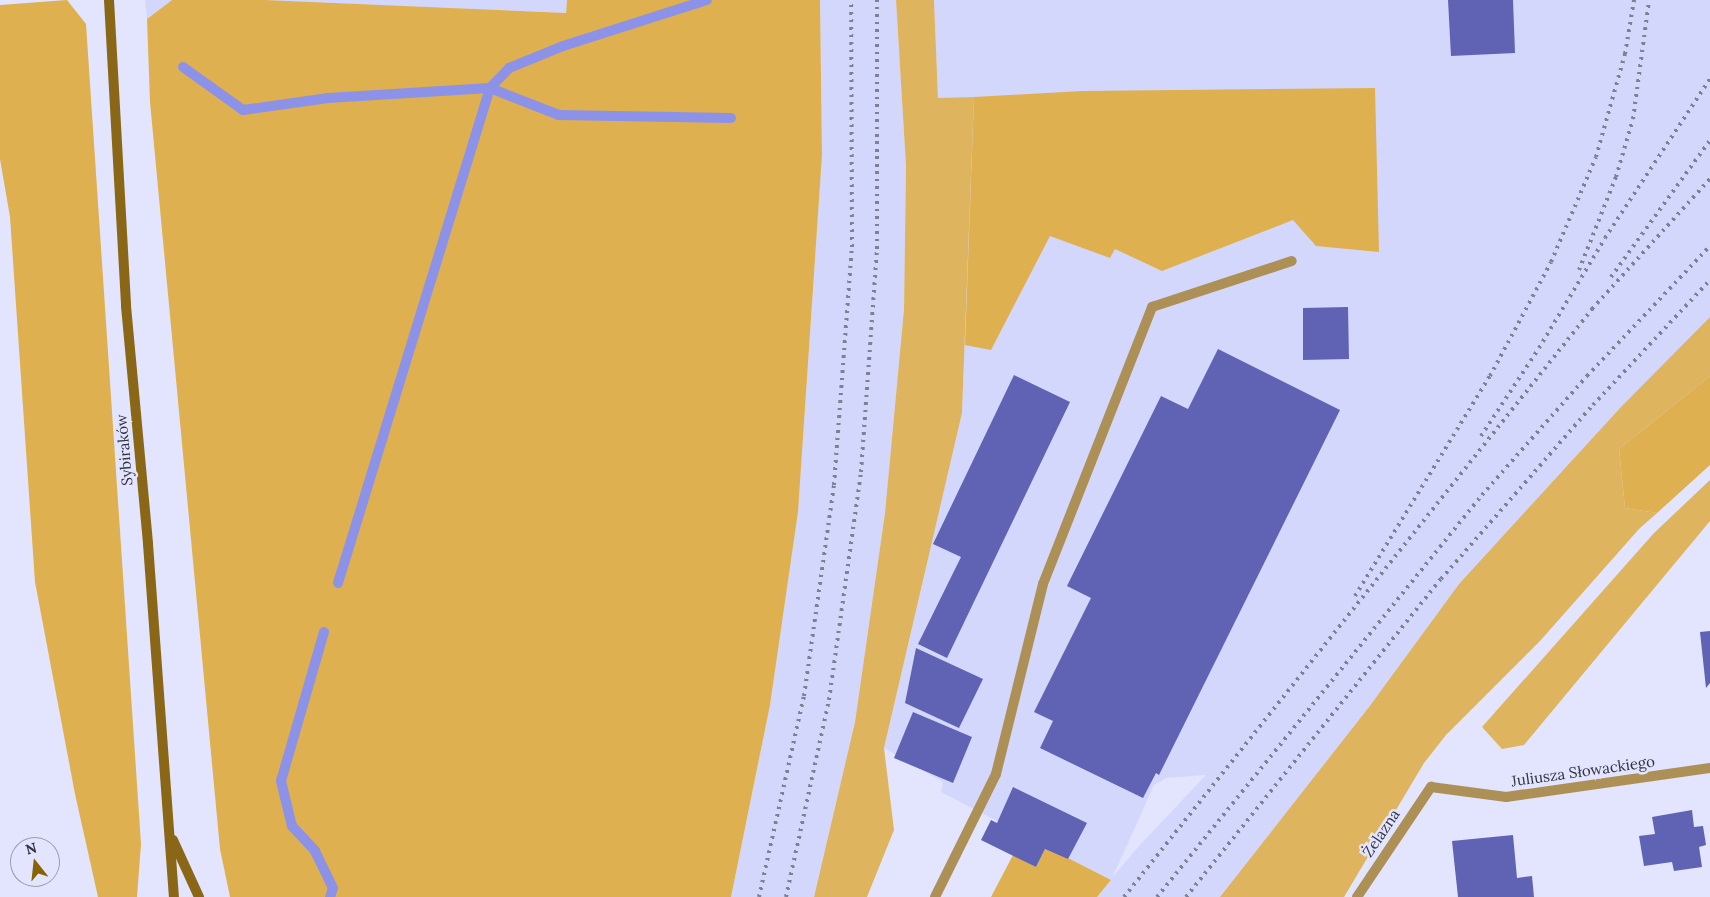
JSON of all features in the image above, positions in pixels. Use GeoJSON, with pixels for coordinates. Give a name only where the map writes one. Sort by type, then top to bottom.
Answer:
{"type":"FeatureCollection","features":[{"type":"Feature","properties":{"kind":"main road","name":"Sybiraków"},"geometry":{"type":"LineString","coordinates":[[109,0],[126,306],[174,897]]}},
{"type":"Feature","properties":{"kind":"main road"},"geometry":{"type":"LineString","coordinates":[[170,832],[198,897]]}},
{"type":"Feature","properties":{"kind":"street"},"geometry":{"type":"LineString","coordinates":[[935,897],[996,774],[1044,584],[1152,306],[1292,261]]}},
{"type":"Feature","properties":{"kind":"street","name":"Juliusza Słowackiego"},"geometry":{"type":"LineString","coordinates":[[1431,787],[1506,797],[1710,768]]}},
{"type":"Feature","properties":{"kind":"street","name":"Żelazna"},"geometry":{"type":"LineString","coordinates":[[1357,897],[1431,787]]}},
{"type":"Feature","properties":{"kind":"shaded area"},"geometry":{"type":"Polygon","coordinates":[[[67,0],[86,24],[141,844],[137,897],[98,897],[75,794],[35,582],[10,217],[0,159],[0,5],[67,0]]]}},
{"type":"Feature","properties":{"kind":"shaded area"},"geometry":{"type":"Polygon","coordinates":[[[145,0],[172,0],[147,19],[145,0]]]}},
{"type":"Feature","properties":{"kind":"shaded area"},"geometry":{"type":"Polygon","coordinates":[[[172,0],[265,0],[566,13],[567,0],[820,0],[822,155],[798,512],[770,705],[731,897],[230,897],[220,849],[150,102],[147,19],[172,0]]]}},
{"type":"Feature","properties":{"kind":"shaded area"},"geometry":{"type":"Polygon","coordinates":[[[265,0],[567,0],[566,13],[265,0]]]}},
{"type":"Feature","properties":{"kind":"shaded area"},"geometry":{"type":"Polygon","coordinates":[[[820,0],[896,0],[906,166],[904,309],[885,513],[855,722],[814,897],[731,897],[770,705],[798,512],[822,155],[820,0]]]}},
{"type":"Feature","properties":{"kind":"shaded area"},"geometry":{"type":"Polygon","coordinates":[[[896,0],[934,0],[938,98],[974,97],[962,413],[884,748],[894,830],[867,897],[814,897],[855,722],[885,513],[904,309],[906,166],[896,0]]]}},
{"type":"Feature","properties":{"kind":"shaded area"},"geometry":{"type":"Polygon","coordinates":[[[934,0],[1710,0],[1710,317],[1621,408],[1459,584],[1369,707],[1220,897],[1097,897],[1111,880],[941,792],[943,782],[884,748],[962,413],[974,98],[938,98],[934,0]],[[1206,775],[1166,778],[1154,785],[1112,878],[1139,846],[1206,775]]]}},
{"type":"Feature","properties":{"kind":"shaded area"},"geometry":{"type":"Polygon","coordinates":[[[1375,88],[1379,252],[1316,246],[1293,220],[1162,271],[1115,249],[1110,258],[1050,236],[991,350],[965,345],[974,97],[1082,91],[1375,88]]]}},
{"type":"Feature","properties":{"kind":"shaded area"},"geometry":{"type":"Polygon","coordinates":[[[1710,317],[1710,376],[1619,449],[1625,508],[1657,513],[1639,529],[1540,641],[1446,735],[1424,763],[1344,897],[1220,897],[1369,707],[1459,584],[1621,407],[1710,317]]]}},
{"type":"Feature","properties":{"kind":"shaded area"},"geometry":{"type":"Polygon","coordinates":[[[1710,376],[1710,465],[1657,513],[1625,508],[1619,449],[1710,376]]]}},
{"type":"Feature","properties":{"kind":"shaded area"},"geometry":{"type":"Polygon","coordinates":[[[1710,480],[1710,521],[1524,745],[1502,749],[1482,727],[1654,533],[1710,480]]]}},
{"type":"Feature","properties":{"kind":"shaded area"},"geometry":{"type":"Polygon","coordinates":[[[1045,849],[1070,859],[1111,880],[1097,897],[991,897],[1013,855],[1036,867],[1045,849]]]}},
{"type":"Feature","properties":{"kind":"building"},"geometry":{"type":"Polygon","coordinates":[[[1448,0],[1513,0],[1515,53],[1451,56],[1448,0]]]}},
{"type":"Feature","properties":{"kind":"building"},"geometry":{"type":"Polygon","coordinates":[[[1348,307],[1349,359],[1303,360],[1303,308],[1348,307]]]}},
{"type":"Feature","properties":{"kind":"building"},"geometry":{"type":"Polygon","coordinates":[[[1218,349],[1340,410],[1159,775],[1156,773],[1143,798],[1040,748],[1053,721],[1034,712],[1091,598],[1067,586],[1161,396],[1188,409],[1218,349]]]}},
{"type":"Feature","properties":{"kind":"building"},"geometry":{"type":"Polygon","coordinates":[[[1014,375],[1070,402],[947,658],[918,644],[961,557],[933,544],[1014,375]]]}},
{"type":"Feature","properties":{"kind":"building"},"geometry":{"type":"Polygon","coordinates":[[[1710,631],[1710,683],[1706,688],[1700,632],[1710,631]]]}},
{"type":"Feature","properties":{"kind":"building"},"geometry":{"type":"Polygon","coordinates":[[[916,648],[983,679],[959,728],[905,703],[916,648]]]}},
{"type":"Feature","properties":{"kind":"building"},"geometry":{"type":"Polygon","coordinates":[[[913,712],[972,737],[953,783],[894,758],[913,712]]]}},
{"type":"Feature","properties":{"kind":"building"},"geometry":{"type":"Polygon","coordinates":[[[1013,787],[1087,823],[1068,859],[1045,849],[1036,867],[981,840],[991,820],[997,823],[1013,787]]]}},
{"type":"Feature","properties":{"kind":"building"},"geometry":{"type":"Polygon","coordinates":[[[1692,810],[1694,827],[1703,826],[1706,845],[1699,847],[1702,867],[1674,871],[1672,862],[1644,866],[1639,836],[1655,834],[1652,817],[1692,810]]]}},
{"type":"Feature","properties":{"kind":"building"},"geometry":{"type":"Polygon","coordinates":[[[1513,835],[1517,878],[1532,876],[1534,897],[1458,897],[1452,841],[1513,835]]]}},
{"type":"Feature","properties":{"kind":"waterway"},"geometry":{"type":"LineString","coordinates":[[338,583],[490,88],[509,68],[563,46],[707,0]]}},
{"type":"Feature","properties":{"kind":"waterway"},"geometry":{"type":"LineString","coordinates":[[183,67],[243,110],[328,98],[490,88],[559,115],[731,118]]}},
{"type":"Feature","properties":{"kind":"waterway"},"geometry":{"type":"LineString","coordinates":[[324,632],[281,781],[292,826],[315,851],[333,888],[330,897]]}},
{"type":"Feature","properties":{"kind":"railway"},"geometry":{"type":"LineString","coordinates":[[759,897],[804,696],[834,485],[852,247],[851,0]]}},
{"type":"Feature","properties":{"kind":"railway"},"geometry":{"type":"LineString","coordinates":[[786,897],[829,700],[861,472],[877,249],[877,0]]}},
{"type":"Feature","properties":{"kind":"railway"},"geometry":{"type":"LineString","coordinates":[[1355,596],[1490,376],[1551,262],[1596,157],[1625,54],[1634,0]]}},
{"type":"Feature","properties":{"kind":"railway"},"geometry":{"type":"LineString","coordinates":[[1579,270],[1616,177],[1633,119],[1649,0]]}},
{"type":"Feature","properties":{"kind":"railway"},"geometry":{"type":"LineString","coordinates":[[1481,436],[1539,348],[1605,238],[1710,79]]}},
{"type":"Feature","properties":{"kind":"railway"},"geometry":{"type":"LineString","coordinates":[[1611,277],[1710,140]]}},
{"type":"Feature","properties":{"kind":"railway"},"geometry":{"type":"LineString","coordinates":[[1124,897],[1592,309],[1710,179]]}},
{"type":"Feature","properties":{"kind":"railway"},"geometry":{"type":"LineString","coordinates":[[1157,897],[1482,495],[1587,376],[1710,246]]}},
{"type":"Feature","properties":{"kind":"railway"},"geometry":{"type":"LineString","coordinates":[[1186,897],[1441,579],[1593,405],[1710,280]]}}]}
